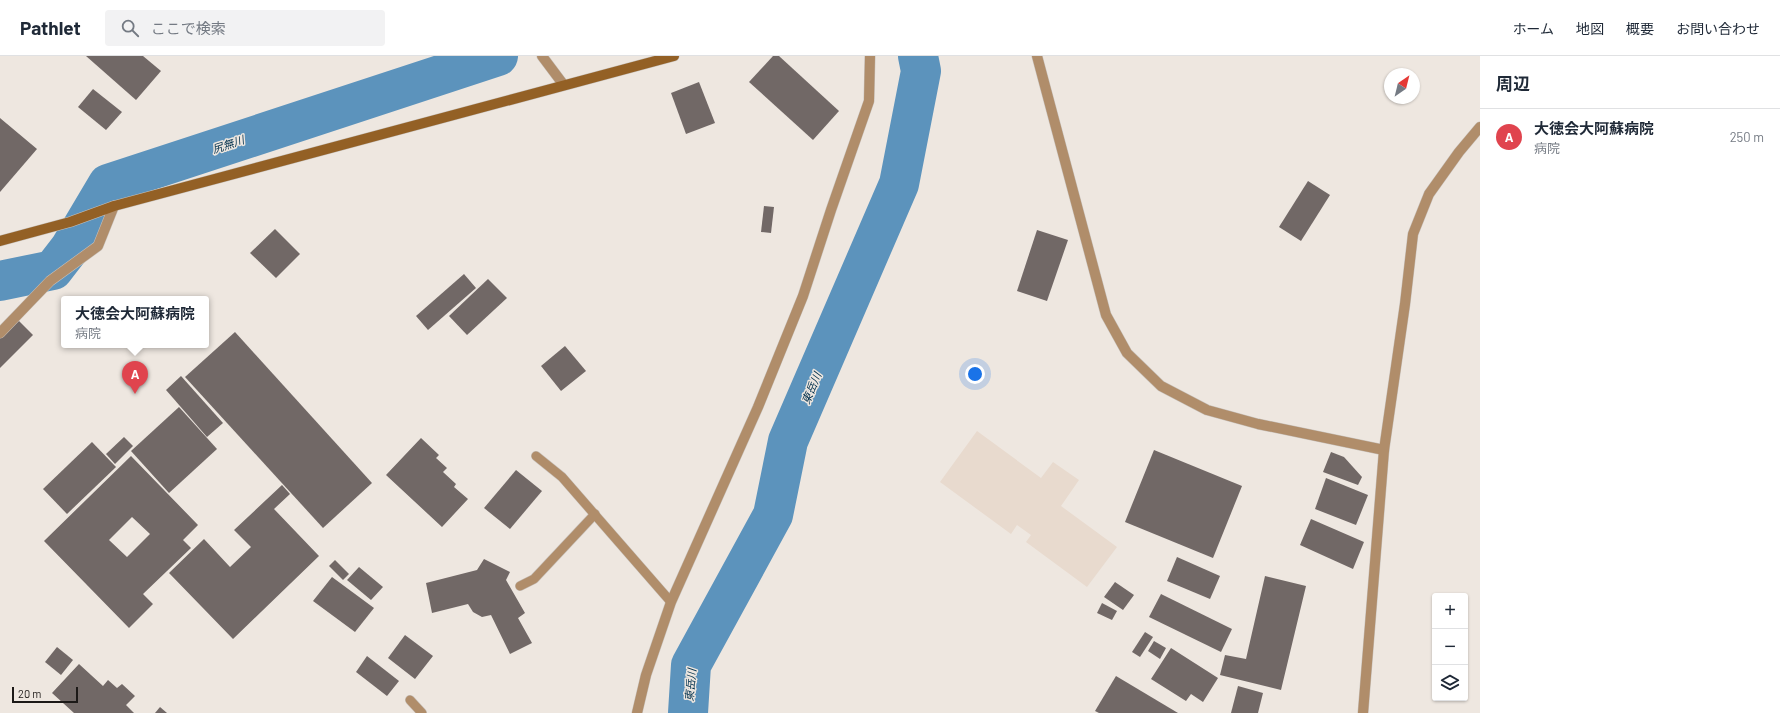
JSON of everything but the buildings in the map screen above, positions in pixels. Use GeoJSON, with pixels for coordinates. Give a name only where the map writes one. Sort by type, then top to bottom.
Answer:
{"type":"FeatureCollection","features":[{"type":"Feature","properties":{"kind":"street"},"geometry":{"type":"LineString","coordinates":[[542,56],[563,84]]}},
{"type":"Feature","properties":{"kind":"street"},"geometry":{"type":"LineString","coordinates":[[0,241],[70,222],[109,208],[563,84],[674,56]]}},
{"type":"Feature","properties":{"kind":"street"},"geometry":{"type":"LineString","coordinates":[[637,713],[646,675],[671,602],[758,407],[803,296],[830,210],[869,101],[870,56]]}},
{"type":"Feature","properties":{"kind":"street"},"geometry":{"type":"LineString","coordinates":[[1037,56],[1106,315],[1127,353],[1161,386],[1207,410],[1258,424],[1384,450]]}},
{"type":"Feature","properties":{"kind":"street"},"geometry":{"type":"LineString","coordinates":[[1364,713],[1384,450],[1406,304],[1413,234],[1429,194],[1459,152],[1480,127]]}},
{"type":"Feature","properties":{"kind":"street"},"geometry":{"type":"LineString","coordinates":[[0,333],[50,281],[98,246],[109,208]]}},
{"type":"Feature","properties":{"kind":"lane"},"geometry":{"type":"LineString","coordinates":[[536,456],[562,476],[671,602]]}},
{"type":"Feature","properties":{"kind":"lane"},"geometry":{"type":"LineString","coordinates":[[520,586],[534,578],[595,514]]}},
{"type":"Feature","properties":{"kind":"lane"},"geometry":{"type":"LineString","coordinates":[[410,700],[422,713]]}},
{"type":"Feature","properties":{"kind":"shaded area"},"geometry":{"type":"Polygon","coordinates":[[[977,431],[1041,478],[1053,462],[1079,480],[1061,506],[1117,547],[1087,587],[1026,542],[1031,535],[1017,525],[1011,534],[940,482],[977,431]]]}},
{"type":"Feature","properties":{"kind":"waterway","name":"尻無川"},"geometry":{"type":"LineString","coordinates":[[0,281],[53,270],[70,248],[108,184],[498,56]]}},
{"type":"Feature","properties":{"kind":"waterway","name":"東岳川"},"geometry":{"type":"LineString","coordinates":[[688,713],[691,665],[773,515],[788,441],[899,184],[921,71],[918,56]]}},
{"type":"Feature","properties":{"kind":"place","name":"大徳会大阿蘇病院"},"geometry":{"type":"Point","coordinates":[135,394]}}]}
